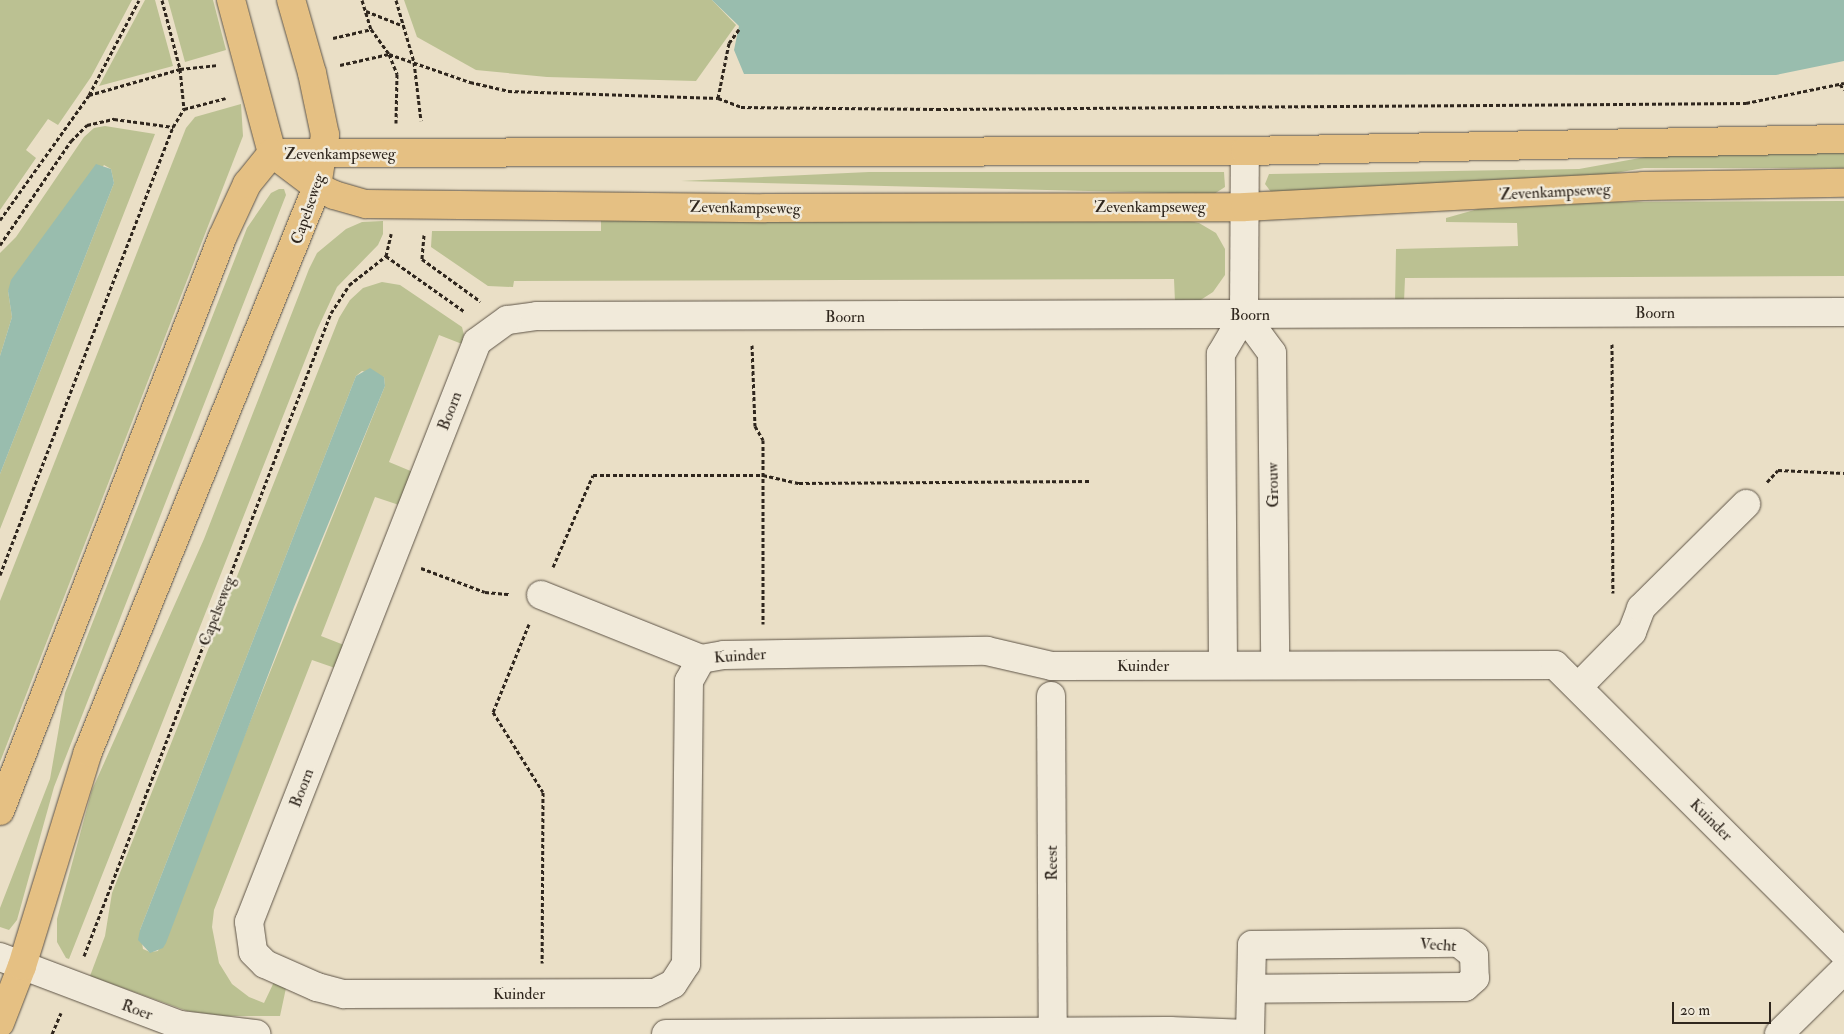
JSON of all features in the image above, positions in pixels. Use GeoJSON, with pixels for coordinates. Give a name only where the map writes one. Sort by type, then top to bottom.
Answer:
{"type":"FeatureCollection","features":[{"type":"Feature","properties":{"kind":"main road"},"geometry":{"type":"LineString","coordinates":[[0,811],[225,230],[247,184],[272,153],[231,0]]}},
{"type":"Feature","properties":{"kind":"main road","name":"Capelseweg"},"geometry":{"type":"LineString","coordinates":[[0,1024],[11,962],[88,752],[318,186],[325,152],[325,135],[312,74],[291,0]]}},
{"type":"Feature","properties":{"kind":"main road","name":"Zevenkampseweg"},"geometry":{"type":"LineString","coordinates":[[272,153],[1245,151],[1844,139]]}},
{"type":"Feature","properties":{"kind":"main road","name":"Zevenkampseweg"},"geometry":{"type":"LineString","coordinates":[[272,153],[318,186],[353,202],[395,203],[765,208],[1245,207],[1642,186],[1844,182]]}},
{"type":"Feature","properties":{"kind":"street"},"geometry":{"type":"LineString","coordinates":[[1223,665],[1221,354],[1244,315],[1245,151]]}},
{"type":"Feature","properties":{"kind":"street","name":"Boorn"},"geometry":{"type":"LineString","coordinates":[[249,922],[477,342],[490,330],[507,320],[536,316],[752,317],[1844,312]]}},
{"type":"Feature","properties":{"kind":"street","name":"Grouw"},"geometry":{"type":"LineString","coordinates":[[1244,315],[1272,353],[1275,664]]}},
{"type":"Feature","properties":{"kind":"street"},"geometry":{"type":"LineString","coordinates":[[1578,687],[1632,632],[1641,608],[1746,504]]}},
{"type":"Feature","properties":{"kind":"street","name":"Kuinder"},"geometry":{"type":"LineString","coordinates":[[540,595],[701,660],[724,655],[987,651],[1052,666],[1543,663],[1555,665],[1844,953]]}},
{"type":"Feature","properties":{"kind":"street","name":"Kuinder"},"geometry":{"type":"LineString","coordinates":[[249,922],[253,952],[265,964],[317,987],[344,994],[655,993],[673,984],[686,964],[689,681],[701,660]]}},
{"type":"Feature","properties":{"kind":"street","name":"Reest"},"geometry":{"type":"LineString","coordinates":[[1051,696],[1053,1031]]}},
{"type":"Feature","properties":{"kind":"street","name":"Vecht"},"geometry":{"type":"LineString","coordinates":[[1249,1034],[1252,945],[1459,943],[1474,954],[1475,978],[1465,987],[1251,989]]}},
{"type":"Feature","properties":{"kind":"street","name":"Roer"},"geometry":{"type":"LineString","coordinates":[[11,962],[180,1025],[256,1034]]}},
{"type":"Feature","properties":{"kind":"street"},"geometry":{"type":"LineString","coordinates":[[1779,1034],[1844,970]]}},
{"type":"Feature","properties":{"kind":"street"},"geometry":{"type":"LineString","coordinates":[[666,1034],[1053,1031],[1233,1031],[1249,1034]]}},
{"type":"Feature","properties":{"kind":"path"},"geometry":{"type":"LineString","coordinates":[[0,220],[89,94],[139,0]]}},
{"type":"Feature","properties":{"kind":"path"},"geometry":{"type":"LineString","coordinates":[[162,0],[180,69],[184,109]]}},
{"type":"Feature","properties":{"kind":"path"},"geometry":{"type":"LineString","coordinates":[[362,0],[371,29],[389,54],[397,74],[395,154]]}},
{"type":"Feature","properties":{"kind":"path"},"geometry":{"type":"LineString","coordinates":[[365,11],[405,26]]}},
{"type":"Feature","properties":{"kind":"path"},"geometry":{"type":"LineString","coordinates":[[718,98],[729,43],[739,29]]}},
{"type":"Feature","properties":{"kind":"path"},"geometry":{"type":"LineString","coordinates":[[389,54],[470,82],[508,91],[718,98],[741,107],[927,109],[1736,103],[1842,84],[1844,90]]}},
{"type":"Feature","properties":{"kind":"path"},"geometry":{"type":"LineString","coordinates":[[0,245],[71,141],[87,124],[114,119],[173,127],[0,575]]}},
{"type":"Feature","properties":{"kind":"path"},"geometry":{"type":"LineString","coordinates":[[395,203],[386,256],[490,330]]}},
{"type":"Feature","properties":{"kind":"path","name":"Capelseweg"},"geometry":{"type":"LineString","coordinates":[[52,1034],[331,314],[349,285],[386,256]]}},
{"type":"Feature","properties":{"kind":"path"},"geometry":{"type":"LineString","coordinates":[[1612,313],[1614,608],[1632,632]]}},
{"type":"Feature","properties":{"kind":"path"},"geometry":{"type":"LineString","coordinates":[[752,317],[754,426],[763,440],[763,654]]}},
{"type":"Feature","properties":{"kind":"path"},"geometry":{"type":"LineString","coordinates":[[1746,504],[1778,470],[1844,473]]}},
{"type":"Feature","properties":{"kind":"path"},"geometry":{"type":"LineString","coordinates":[[542,994],[543,792],[493,712],[540,595],[593,474],[763,475],[799,483],[1091,481]]}},
{"type":"Feature","properties":{"kind":"path"},"geometry":{"type":"LineString","coordinates":[[392,557],[485,592],[540,595]]}},
{"type":"Feature","properties":{"kind":"shaded area"},"geometry":{"type":"Polygon","coordinates":[[[0,0],[132,0],[91,77],[58,125],[48,119],[26,150],[36,158],[0,210],[0,0]]]}},
{"type":"Feature","properties":{"kind":"shaded area"},"geometry":{"type":"Polygon","coordinates":[[[145,0],[155,0],[173,66],[99,86],[145,0]]]}},
{"type":"Feature","properties":{"kind":"shaded area"},"geometry":{"type":"Polygon","coordinates":[[[168,0],[213,0],[226,50],[185,62],[168,0]]]}},
{"type":"Feature","properties":{"kind":"shaded area"},"geometry":{"type":"Polygon","coordinates":[[[404,0],[712,0],[736,25],[696,81],[547,77],[476,70],[417,37],[404,0]]]}},
{"type":"Feature","properties":{"kind":"shaded area"},"geometry":{"type":"Polygon","coordinates":[[[712,0],[1844,0],[1844,61],[1776,75],[744,74],[734,50],[739,26],[712,0]]]}},
{"type":"Feature","properties":{"kind":"shaded area"},"geometry":{"type":"Polygon","coordinates":[[[241,104],[243,136],[0,762],[0,601],[186,128],[195,117],[241,104]]]}},
{"type":"Feature","properties":{"kind":"shaded area"},"geometry":{"type":"Polygon","coordinates":[[[105,126],[155,134],[0,529],[0,474],[114,183],[111,169],[104,165],[8,291],[12,317],[0,356],[0,253],[16,237],[84,137],[94,128],[105,126]]]}},
{"type":"Feature","properties":{"kind":"shaded area"},"geometry":{"type":"Polygon","coordinates":[[[1844,153],[1844,168],[1644,168],[1587,178],[1274,196],[1265,184],[1269,174],[1579,169],[1662,154],[1844,153]]]}},
{"type":"Feature","properties":{"kind":"shaded area"},"geometry":{"type":"Polygon","coordinates":[[[96,164],[111,169],[114,183],[0,474],[0,356],[12,317],[8,291],[11,280],[96,164]]]}},
{"type":"Feature","properties":{"kind":"shaded area"},"geometry":{"type":"Polygon","coordinates":[[[869,172],[1224,172],[1225,187],[1214,194],[681,181],[869,172]]]}},
{"type":"Feature","properties":{"kind":"shaded area"},"geometry":{"type":"Polygon","coordinates":[[[284,189],[286,195],[54,787],[17,920],[9,930],[0,927],[0,908],[50,779],[65,693],[247,228],[271,193],[284,189]]]}},
{"type":"Feature","properties":{"kind":"shaded area"},"geometry":{"type":"Polygon","coordinates":[[[1844,201],[1844,276],[1405,278],[1404,302],[1395,302],[1396,249],[1518,246],[1517,223],[1446,222],[1446,218],[1485,207],[1592,202],[1844,201]]]}},
{"type":"Feature","properties":{"kind":"shaded area"},"geometry":{"type":"Polygon","coordinates":[[[1180,219],[1199,223],[1216,233],[1225,249],[1225,275],[1213,292],[1199,301],[1175,302],[1174,279],[514,281],[513,287],[488,286],[431,247],[432,231],[601,231],[601,220],[1180,219]]]}},
{"type":"Feature","properties":{"kind":"shaded area"},"geometry":{"type":"Polygon","coordinates":[[[383,221],[383,234],[378,245],[337,287],[317,330],[69,959],[66,958],[57,942],[57,919],[92,790],[204,539],[309,269],[317,253],[346,229],[362,222],[383,221]]]}},
{"type":"Feature","properties":{"kind":"shaded area"},"geometry":{"type":"Polygon","coordinates":[[[382,282],[400,285],[462,327],[464,335],[462,344],[439,335],[389,462],[413,472],[399,505],[375,497],[321,636],[344,645],[335,668],[312,660],[214,910],[212,927],[219,963],[232,984],[249,997],[264,1003],[274,982],[286,988],[280,1016],[224,1016],[187,1011],[90,976],[105,936],[112,893],[339,318],[350,300],[363,288],[382,282]],[[362,371],[356,376],[140,930],[143,949],[150,952],[158,951],[385,386],[384,377],[362,371]]]}},
{"type":"Feature","properties":{"kind":"shaded area"},"geometry":{"type":"Polygon","coordinates":[[[370,368],[384,377],[385,386],[294,607],[166,943],[163,948],[150,953],[138,940],[140,930],[356,376],[370,368]]]}}]}
